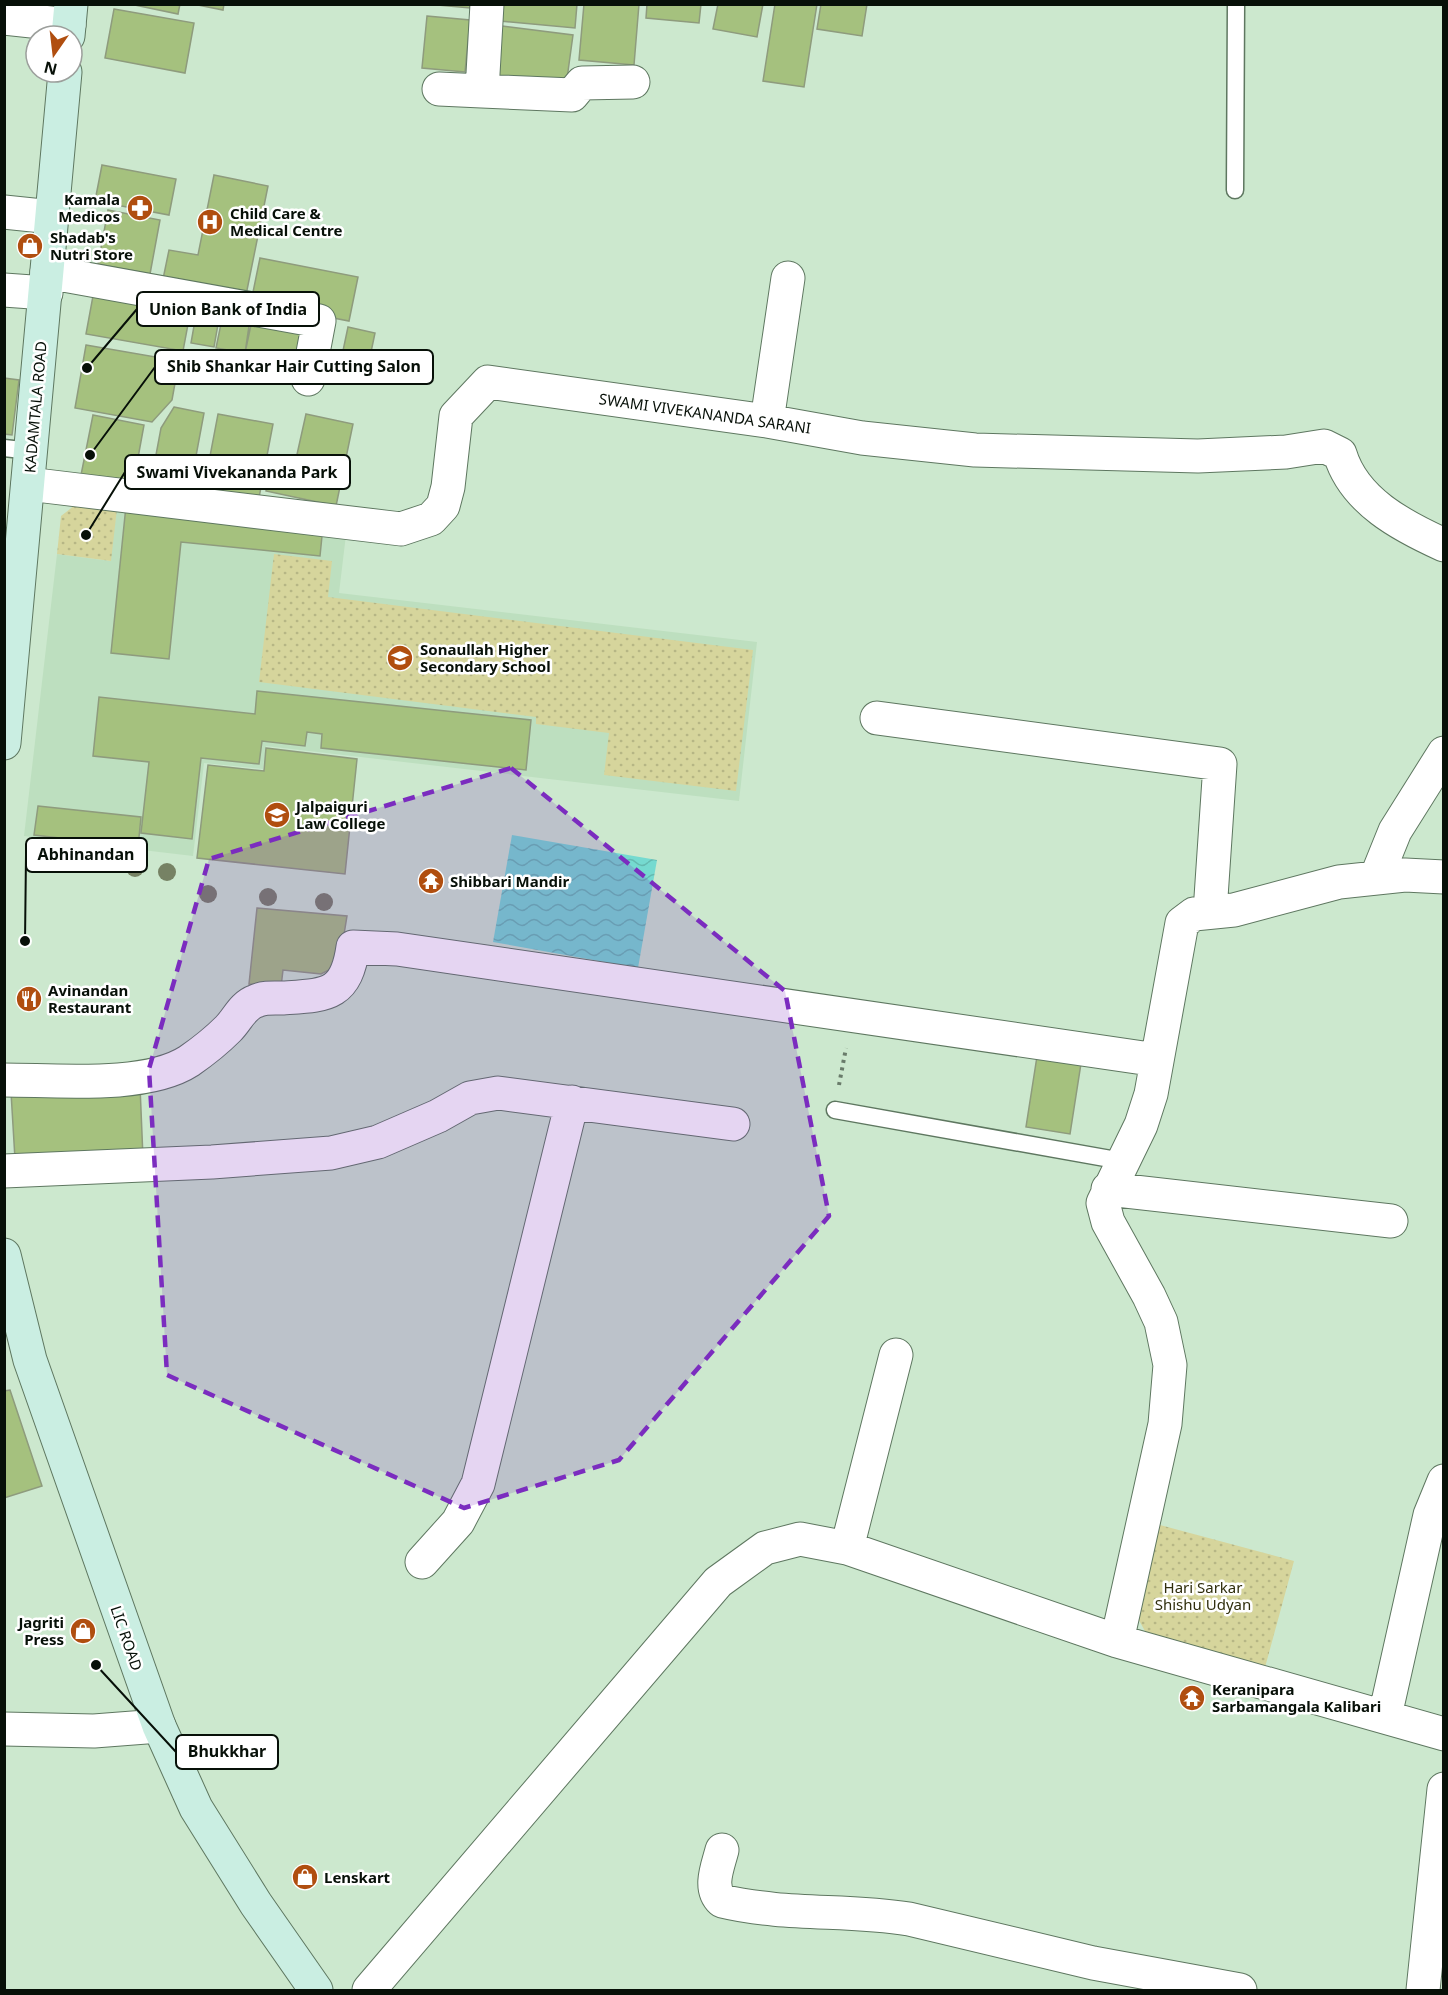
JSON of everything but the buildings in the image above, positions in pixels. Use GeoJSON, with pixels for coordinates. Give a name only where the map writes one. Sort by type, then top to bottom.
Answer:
{"type":"FeatureCollection","features":[{"type":"Feature","properties":{"kind":"main road","name":"KADAMTALA ROAD"},"geometry":{"type":"LineString","coordinates":[[4,743],[28,484],[18,449],[46,282],[64,84]]}},
{"type":"Feature","properties":{"kind":"main road","name":"LIC ROAD"},"geometry":{"type":"LineString","coordinates":[[4,1255],[30,1360],[159,1726],[196,1808],[263,1913],[316,1990]]}},
{"type":"Feature","properties":{"kind":"street"},"geometry":{"type":"LineString","coordinates":[[482,91],[487,4]]}},
{"type":"Feature","properties":{"kind":"street"},"geometry":{"type":"LineString","coordinates":[[4,18],[69,22]]}},
{"type":"Feature","properties":{"kind":"street"},"geometry":{"type":"LineString","coordinates":[[440,89],[572,95],[582,83],[633,82]]}},
{"type":"Feature","properties":{"kind":"street"},"geometry":{"type":"LineString","coordinates":[[4,212],[52,217]]}},
{"type":"Feature","properties":{"kind":"street"},"geometry":{"type":"LineString","coordinates":[[767,421],[788,278]]}},
{"type":"Feature","properties":{"kind":"street"},"geometry":{"type":"LineString","coordinates":[[4,290],[46,282],[319,321],[308,379]]}},
{"type":"Feature","properties":{"kind":"street","name":"SWAMI VIVEKANANDA SARANI"},"geometry":{"type":"LineString","coordinates":[[28,484],[401,529],[430,519],[443,506],[448,487],[456,416],[488,382],[767,421],[862,438],[975,450],[1198,456],[1286,452],[1324,446],[1340,454],[1350,480],[1374,504],[1414,531],[1443,545]]}},
{"type":"Feature","properties":{"kind":"street"},"geometry":{"type":"LineString","coordinates":[[877,718],[1220,764],[1210,912]]}},
{"type":"Feature","properties":{"kind":"street"},"geometry":{"type":"LineString","coordinates":[[1377,878],[1395,831],[1443,753]]}},
{"type":"Feature","properties":{"kind":"street"},"geometry":{"type":"LineString","coordinates":[[1117,1641],[1165,1424],[1170,1365],[1161,1322],[1104,1211],[1115,1175],[1141,1125],[1157,1060],[1182,923],[1194,914],[1280,899],[1339,882],[1377,878],[1443,877]]}},
{"type":"Feature","properties":{"kind":"street"},"geometry":{"type":"LineString","coordinates":[[4,1080],[135,1079],[159,1073],[186,1062],[213,1043],[236,1020],[244,1007],[257,1000],[307,997],[338,986],[350,972],[353,947],[397,950],[1157,1060]]}},
{"type":"Feature","properties":{"kind":"street"},"geometry":{"type":"LineString","coordinates":[[4,1171],[212,1162],[331,1153],[387,1138],[438,1116],[470,1098],[498,1093],[733,1124]]}},
{"type":"Feature","properties":{"kind":"street"},"geometry":{"type":"LineString","coordinates":[[422,1562],[458,1522],[481,1473],[572,1102]]}},
{"type":"Feature","properties":{"kind":"street"},"geometry":{"type":"LineString","coordinates":[[1115,1175],[1391,1221]]}},
{"type":"Feature","properties":{"kind":"street"},"geometry":{"type":"LineString","coordinates":[[847,1548],[896,1355]]}},
{"type":"Feature","properties":{"kind":"street"},"geometry":{"type":"LineString","coordinates":[[1385,1716],[1424,1538],[1443,1481]]}},
{"type":"Feature","properties":{"kind":"street"},"geometry":{"type":"LineString","coordinates":[[369,1990],[718,1581],[765,1548],[800,1539],[847,1548],[1117,1641],[1443,1734]]}},
{"type":"Feature","properties":{"kind":"street"},"geometry":{"type":"LineString","coordinates":[[4,1730],[94,1731],[159,1726]]}},
{"type":"Feature","properties":{"kind":"street"},"geometry":{"type":"LineString","coordinates":[[1423,1990],[1443,1789]]}},
{"type":"Feature","properties":{"kind":"street"},"geometry":{"type":"LineString","coordinates":[[722,1850],[715,1885],[717,1896],[722,1901],[770,1910],[872,1914],[909,1919],[1093,1963],[1240,1990]]}},
{"type":"Feature","properties":{"kind":"lane"},"geometry":{"type":"LineString","coordinates":[[1235,190],[1236,4]]}},
{"type":"Feature","properties":{"kind":"lane"},"geometry":{"type":"LineString","coordinates":[[835,1110],[1115,1175]]}},
{"type":"Feature","properties":{"kind":"path"},"geometry":{"type":"LineString","coordinates":[[835,1110],[852,1016]]}},
{"type":"Feature","properties":{"kind":"highlighted area"},"geometry":{"type":"Polygon","coordinates":[[[511,768],[785,991],[829,1216],[619,1460],[464,1508],[167,1375],[149,1069],[209,859],[511,768]]]}},
{"type":"Feature","properties":{"kind":"shaded area","name":"Sonaullah Higher Secondary School"},"geometry":{"type":"Polygon","coordinates":[[[119,491],[348,518],[339,593],[757,642],[739,801],[266,746],[263,769],[204,763],[193,856],[24,836],[57,554],[110,561],[119,491]]]}},
{"type":"Feature","properties":{"kind":"green space"},"geometry":{"type":"Polygon","coordinates":[[[97,488],[119,491],[111,561],[57,554],[61,516],[97,488]]]}},
{"type":"Feature","properties":{"kind":"green space"},"geometry":{"type":"Polygon","coordinates":[[[274,554],[332,561],[328,597],[753,650],[736,791],[604,775],[609,733],[536,724],[536,717],[259,682],[274,554]]]}},
{"type":"Feature","properties":{"kind":"green space","name":"Hari Sarkar Shishu Udyan"},"geometry":{"type":"Polygon","coordinates":[[[1160,1525],[1294,1561],[1264,1671],[1150,1640],[1136,1615],[1160,1525]]]}},
{"type":"Feature","properties":{"kind":"water"},"geometry":{"type":"Polygon","coordinates":[[[512,835],[657,860],[638,968],[493,942],[512,835]]]}},
{"type":"Feature","properties":{"kind":"place","name":"Kamala Medicos"},"geometry":{"type":"Point","coordinates":[140,208]}},
{"type":"Feature","properties":{"kind":"place","name":"Child Care & Medical Centre"},"geometry":{"type":"Point","coordinates":[210,222]}},
{"type":"Feature","properties":{"kind":"place","name":"Shadab's Nutri Store"},"geometry":{"type":"Point","coordinates":[30,246]}},
{"type":"Feature","properties":{"kind":"place","name":"Union Bank of India"},"geometry":{"type":"Point","coordinates":[87,368]}},
{"type":"Feature","properties":{"kind":"place","name":"Shib Shankar Hair Cutting Salon"},"geometry":{"type":"Point","coordinates":[90,455]}},
{"type":"Feature","properties":{"kind":"place","name":"Swami Vivekananda Park"},"geometry":{"type":"Point","coordinates":[86,535]}},
{"type":"Feature","properties":{"kind":"place","name":"Sonaullah Higher Secondary School"},"geometry":{"type":"Point","coordinates":[400,658]}},
{"type":"Feature","properties":{"kind":"place","name":"Jalpaiguri Law College"},"geometry":{"type":"Point","coordinates":[277,815]}},
{"type":"Feature","properties":{"kind":"place","name":"Shibbari Mandir"},"geometry":{"type":"Point","coordinates":[431,881]}},
{"type":"Feature","properties":{"kind":"place","name":"Abhinandan"},"geometry":{"type":"Point","coordinates":[25,941]}},
{"type":"Feature","properties":{"kind":"place","name":"Avinandan Restaurant"},"geometry":{"type":"Point","coordinates":[29,999]}},
{"type":"Feature","properties":{"kind":"place","name":"Jagriti Press"},"geometry":{"type":"Point","coordinates":[83,1631]}},
{"type":"Feature","properties":{"kind":"place","name":"Bhukkhar"},"geometry":{"type":"Point","coordinates":[96,1665]}},
{"type":"Feature","properties":{"kind":"place","name":"Keranipara Sarbamangala Kalibari"},"geometry":{"type":"Point","coordinates":[1192,1698]}},
{"type":"Feature","properties":{"kind":"place","name":"Lenskart"},"geometry":{"type":"Point","coordinates":[305,1877]}}]}
